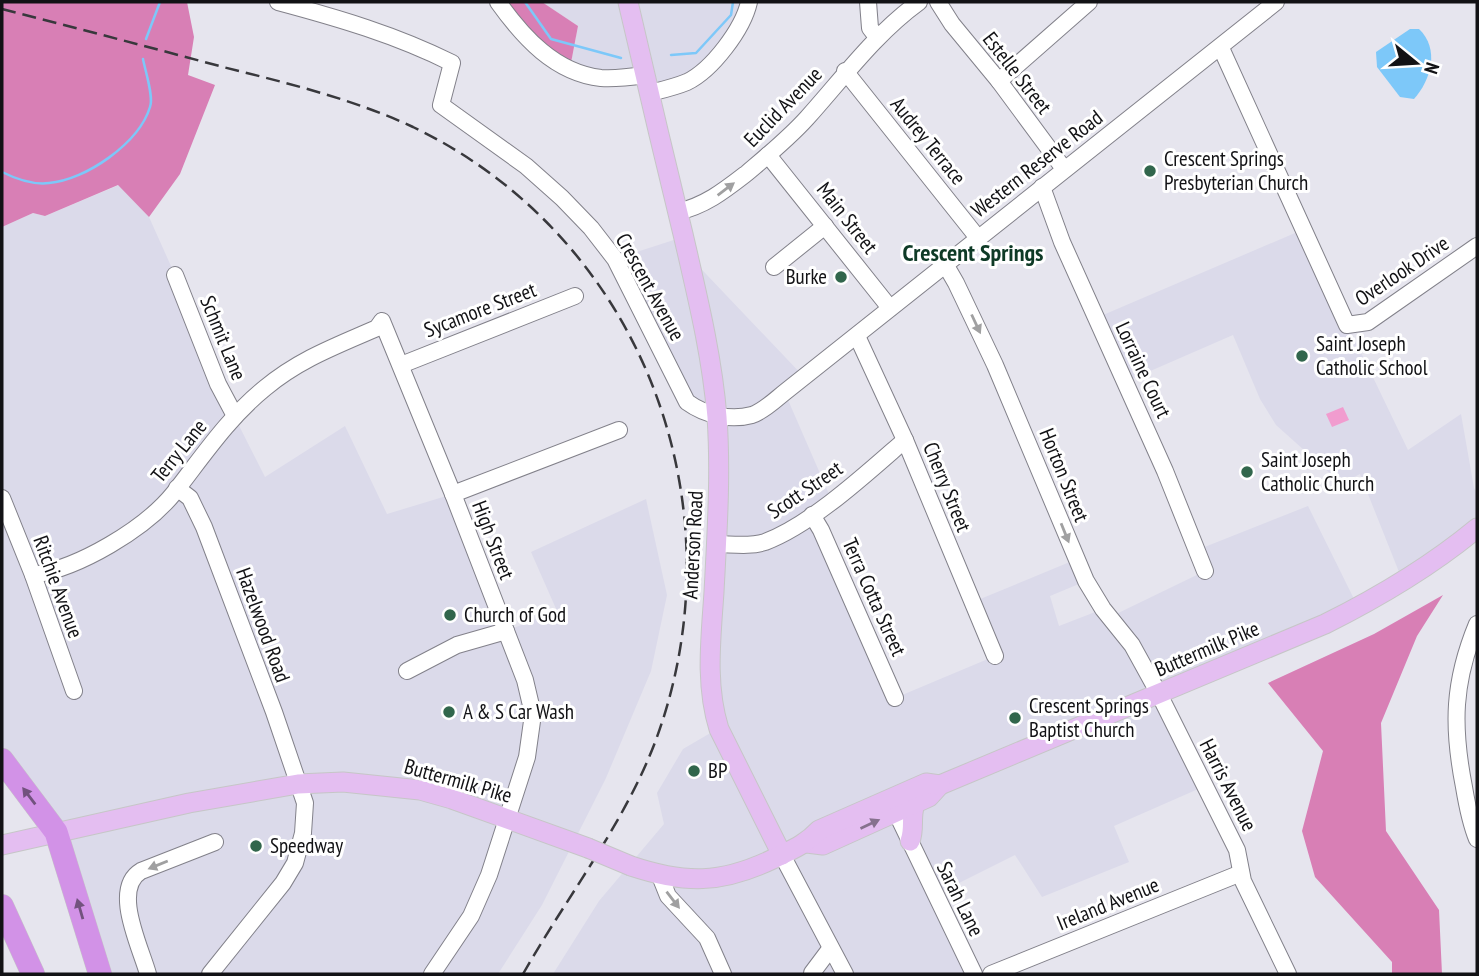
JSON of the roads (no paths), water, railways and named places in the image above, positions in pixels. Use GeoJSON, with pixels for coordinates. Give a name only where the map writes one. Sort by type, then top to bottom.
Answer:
{"type":"FeatureCollection","features":[{"type":"Feature","properties":{"kind":"highway"},"geometry":{"type":"LineString","coordinates":[[2,760],[56,832],[100,974]]}},
{"type":"Feature","properties":{"kind":"highway"},"geometry":{"type":"LineString","coordinates":[[2,906],[33,974]]}},
{"type":"Feature","properties":{"kind":"main road","name":"Anderson Road"},"geometry":{"type":"LineString","coordinates":[[628,2],[703,322],[717,414],[719,477],[710,686],[714,713],[719,729],[782,855]]}},
{"type":"Feature","properties":{"kind":"main road","name":"Buttermilk Pike"},"geometry":{"type":"LineString","coordinates":[[807,843],[823,845],[929,797],[940,785],[1325,624],[1417,573],[1477,528]]}},
{"type":"Feature","properties":{"kind":"main road","name":"Buttermilk Pike"},"geometry":{"type":"LineString","coordinates":[[2,845],[176,806],[298,783],[355,783],[420,790],[553,834],[660,876],[691,880],[729,876],[782,855],[807,843],[819,830],[926,783],[940,785]]}},
{"type":"Feature","properties":{"kind":"main road"},"geometry":{"type":"LineString","coordinates":[[910,841],[914,829],[911,814],[915,804]]}},
{"type":"Feature","properties":{"kind":"street","name":"Crescent Avenue"},"geometry":{"type":"LineString","coordinates":[[278,2],[352,22],[421,47],[452,63],[441,105],[526,166],[591,228],[615,259],[684,398],[696,409],[717,414]]}},
{"type":"Feature","properties":{"kind":"street"},"geometry":{"type":"LineString","coordinates":[[498,2],[538,50],[556,61],[598,78],[647,84],[688,82],[700,74],[739,28],[749,2]]}},
{"type":"Feature","properties":{"kind":"street"},"geometry":{"type":"LineString","coordinates":[[868,2],[870,28],[877,37]]}},
{"type":"Feature","properties":{"kind":"street","name":"Euclid Avenue"},"geometry":{"type":"LineString","coordinates":[[677,212],[691,209],[714,198],[768,155],[805,120],[877,37],[919,2]]}},
{"type":"Feature","properties":{"kind":"street","name":"Estelle Street"},"geometry":{"type":"LineString","coordinates":[[938,2],[1064,169]]}},
{"type":"Feature","properties":{"kind":"street"},"geometry":{"type":"LineString","coordinates":[[999,81],[1089,2]]}},
{"type":"Feature","properties":{"kind":"street","name":"Western Reserve Road"},"geometry":{"type":"LineString","coordinates":[[717,414],[730,418],[752,415],[759,411],[1221,48],[1274,2]]}},
{"type":"Feature","properties":{"kind":"street","name":"Overlook Drive"},"geometry":{"type":"LineString","coordinates":[[1221,48],[1347,324],[1368,322],[1477,246]]}},
{"type":"Feature","properties":{"kind":"street","name":"Audrey Terrace"},"geometry":{"type":"LineString","coordinates":[[845,71],[978,238]]}},
{"type":"Feature","properties":{"kind":"street","name":"Main Street"},"geometry":{"type":"LineString","coordinates":[[768,155],[890,308]]}},
{"type":"Feature","properties":{"kind":"street","name":"Lorraine Court"},"geometry":{"type":"LineString","coordinates":[[1042,187],[1062,242],[1165,471],[1205,571]]}},
{"type":"Feature","properties":{"kind":"street"},"geometry":{"type":"LineString","coordinates":[[774,267],[825,226]]}},
{"type":"Feature","properties":{"kind":"street","name":"Horton Street"},"geometry":{"type":"LineString","coordinates":[[945,264],[957,283],[995,365],[1086,581],[1099,603],[1132,645],[1159,694]]}},
{"type":"Feature","properties":{"kind":"street","name":"Schmit Lane"},"geometry":{"type":"LineString","coordinates":[[175,275],[218,384],[234,416]]}},
{"type":"Feature","properties":{"kind":"street","name":"Sycamore Street"},"geometry":{"type":"LineString","coordinates":[[401,365],[575,296]]}},
{"type":"Feature","properties":{"kind":"street","name":"High Street"},"geometry":{"type":"LineString","coordinates":[[349,340],[377,328],[382,321],[525,680],[533,714],[527,757],[479,901],[463,930],[432,974]]}},
{"type":"Feature","properties":{"kind":"street","name":"Cherry Street"},"geometry":{"type":"LineString","coordinates":[[856,336],[905,440],[995,656]]}},
{"type":"Feature","properties":{"kind":"street","name":"Terry Lane"},"geometry":{"type":"LineString","coordinates":[[33,575],[47,573],[107,546],[148,517],[177,488],[234,416],[263,389],[291,367],[349,340]]}},
{"type":"Feature","properties":{"kind":"street"},"geometry":{"type":"LineString","coordinates":[[453,494],[619,430]]}},
{"type":"Feature","properties":{"kind":"street","name":"Scott Street"},"geometry":{"type":"LineString","coordinates":[[716,544],[765,542],[812,515],[905,440]]}},
{"type":"Feature","properties":{"kind":"street","name":"Hazelwood Road"},"geometry":{"type":"LineString","coordinates":[[177,488],[190,498],[204,527],[274,712],[305,803],[306,814],[300,851],[284,883],[210,974]]}},
{"type":"Feature","properties":{"kind":"street","name":"Ritchie Avenue"},"geometry":{"type":"LineString","coordinates":[[2,498],[33,575],[74,691]]}},
{"type":"Feature","properties":{"kind":"street","name":"Terra Cotta Street"},"geometry":{"type":"LineString","coordinates":[[812,515],[895,698]]}},
{"type":"Feature","properties":{"kind":"street"},"geometry":{"type":"LineString","coordinates":[[1477,624],[1464,655],[1456,702],[1457,753],[1469,817],[1477,839]]}},
{"type":"Feature","properties":{"kind":"street"},"geometry":{"type":"LineString","coordinates":[[407,671],[457,645],[506,631]]}},
{"type":"Feature","properties":{"kind":"street","name":"Harris Avenue"},"geometry":{"type":"LineString","coordinates":[[1159,694],[1237,850],[1241,873],[1287,974]]}},
{"type":"Feature","properties":{"kind":"street","name":"Sarah Lane"},"geometry":{"type":"LineString","coordinates":[[896,812],[974,974]]}},
{"type":"Feature","properties":{"kind":"street"},"geometry":{"type":"LineString","coordinates":[[148,974],[128,909],[129,885],[135,875],[215,842]]}},
{"type":"Feature","properties":{"kind":"street","name":"Anderson Road"},"geometry":{"type":"LineString","coordinates":[[782,855],[845,974]]}},
{"type":"Feature","properties":{"kind":"street","name":"Ireland Avenue"},"geometry":{"type":"LineString","coordinates":[[991,974],[1241,873]]}},
{"type":"Feature","properties":{"kind":"street"},"geometry":{"type":"LineString","coordinates":[[660,876],[668,896],[707,938],[723,974]]}},
{"type":"Feature","properties":{"kind":"street"},"geometry":{"type":"LineString","coordinates":[[816,974],[830,948]]}},
{"type":"Feature","properties":{"kind":"water"},"geometry":{"type":"Polygon","coordinates":[[[1410,29],[1419,29],[1426,37],[1431,55],[1429,74],[1414,99],[1400,97],[1377,67],[1376,52],[1410,29]]]}},
{"type":"Feature","properties":{"kind":"waterway"},"geometry":{"type":"LineString","coordinates":[[146,39],[160,2]]}},
{"type":"Feature","properties":{"kind":"waterway"},"geometry":{"type":"LineString","coordinates":[[525,2],[551,39],[621,58]]}},
{"type":"Feature","properties":{"kind":"waterway"},"geometry":{"type":"LineString","coordinates":[[671,55],[696,53],[731,15],[733,2]]}},
{"type":"Feature","properties":{"kind":"waterway"},"geometry":{"type":"LineString","coordinates":[[2,172],[37,183],[64,180],[94,167],[123,146],[135,134],[151,103],[143,59]]}},
{"type":"Feature","properties":{"kind":"railway"},"geometry":{"type":"LineString","coordinates":[[2,9],[320,92],[413,127],[493,176],[561,237],[614,309],[654,389],[678,475],[687,564],[679,655],[654,745],[641,775],[610,833],[523,974]]}},
{"type":"Feature","properties":{"kind":"place","name":"Crescent Springs Presbyterian Church"},"geometry":{"type":"Point","coordinates":[1150,171]}},
{"type":"Feature","properties":{"kind":"place","name":"Burke"},"geometry":{"type":"Point","coordinates":[841,277]}},
{"type":"Feature","properties":{"kind":"place","name":"Saint Joseph Catholic School"},"geometry":{"type":"Point","coordinates":[1302,356]}},
{"type":"Feature","properties":{"kind":"place","name":"Saint Joseph Catholic Church"},"geometry":{"type":"Point","coordinates":[1247,472]}},
{"type":"Feature","properties":{"kind":"place","name":"Church of God"},"geometry":{"type":"Point","coordinates":[450,615]}},
{"type":"Feature","properties":{"kind":"place","name":"A & S Car Wash"},"geometry":{"type":"Point","coordinates":[449,712]}},
{"type":"Feature","properties":{"kind":"place","name":"Crescent Springs Baptist Church"},"geometry":{"type":"Point","coordinates":[1015,718]}},
{"type":"Feature","properties":{"kind":"place","name":"BP"},"geometry":{"type":"Point","coordinates":[694,771]}},
{"type":"Feature","properties":{"kind":"place","name":"Speedway"},"geometry":{"type":"Point","coordinates":[256,846]}},
{"type":"Feature","properties":{"kind":"district","name":"Crescent Springs"},"geometry":{"type":"Point","coordinates":[973,253]}}]}
